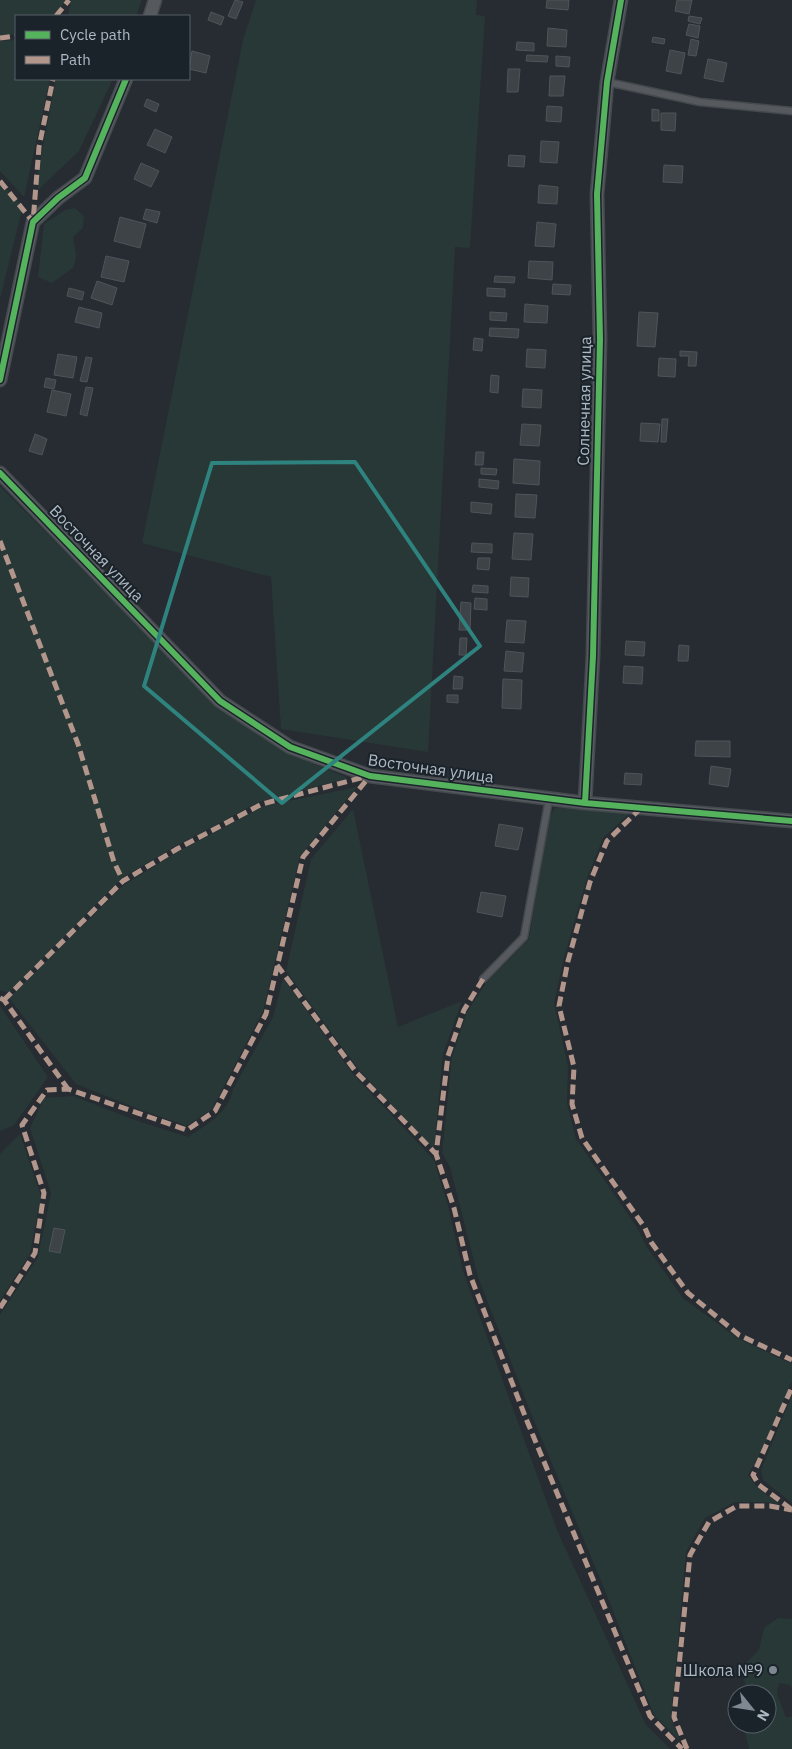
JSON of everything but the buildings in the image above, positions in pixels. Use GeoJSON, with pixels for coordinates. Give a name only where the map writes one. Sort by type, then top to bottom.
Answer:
{"type":"FeatureCollection","features":[{"type":"Feature","properties":{"kind":"street"},"geometry":{"type":"LineString","coordinates":[[150,15],[156,0]]}},
{"type":"Feature","properties":{"kind":"street","name":"Солнечная улица"},"geometry":{"type":"LineString","coordinates":[[585,803],[593,656],[600,339],[598,194],[607,82],[621,0]]}},
{"type":"Feature","properties":{"kind":"street"},"geometry":{"type":"LineString","coordinates":[[0,380],[33,222],[58,198],[85,178],[126,80]]}},
{"type":"Feature","properties":{"kind":"street","name":"Восточная улица"},"geometry":{"type":"LineString","coordinates":[[0,473],[220,701],[290,747],[370,776],[585,803],[792,821]]}},
{"type":"Feature","properties":{"kind":"lane"},"geometry":{"type":"LineString","coordinates":[[607,82],[700,102],[792,112]]}},
{"type":"Feature","properties":{"kind":"lane"},"geometry":{"type":"LineString","coordinates":[[483,979],[524,937],[549,799]]}},
{"type":"Feature","properties":{"kind":"highlighted area"},"geometry":{"type":"Polygon","coordinates":[[[355,462],[480,646],[282,803],[144,686],[212,463],[355,462]]]}},
{"type":"Feature","properties":{"kind":"shaded area"},"geometry":{"type":"Polygon","coordinates":[[[0,0],[67,0],[54,15],[15,15],[15,34],[0,36],[0,0]]]}},
{"type":"Feature","properties":{"kind":"shaded area"},"geometry":{"type":"Polygon","coordinates":[[[71,0],[142,0],[136,15],[68,15],[71,0]]]}},
{"type":"Feature","properties":{"kind":"shaded area"},"geometry":{"type":"Polygon","coordinates":[[[256,0],[477,0],[476,15],[485,16],[470,248],[455,247],[428,752],[281,729],[271,577],[142,543],[243,40],[256,0]]]}},
{"type":"Feature","properties":{"kind":"shaded area"},"geometry":{"type":"Polygon","coordinates":[[[15,40],[15,80],[50,80],[24,197],[0,171],[0,41],[15,40]]]}},
{"type":"Feature","properties":{"kind":"shaded area"},"geometry":{"type":"Polygon","coordinates":[[[56,80],[113,80],[79,151],[38,190],[38,172],[56,80]]]}},
{"type":"Feature","properties":{"kind":"shaded area"},"geometry":{"type":"Polygon","coordinates":[[[0,182],[23,206],[0,299],[0,182]]]}},
{"type":"Feature","properties":{"kind":"shaded area"},"geometry":{"type":"Polygon","coordinates":[[[75,208],[84,216],[83,228],[73,237],[76,254],[74,267],[52,283],[38,277],[44,224],[65,210],[75,208]]]}},
{"type":"Feature","properties":{"kind":"shaded area"},"geometry":{"type":"Polygon","coordinates":[[[0,486],[216,705],[288,753],[348,778],[259,802],[176,846],[122,878],[9,993],[0,990],[0,486]]]}},
{"type":"Feature","properties":{"kind":"shaded area"},"geometry":{"type":"Polygon","coordinates":[[[357,787],[300,856],[263,1011],[212,1109],[187,1126],[76,1084],[9,998],[124,885],[177,852],[264,806],[357,787]]]}},
{"type":"Feature","properties":{"kind":"shaded area"},"geometry":{"type":"Polygon","coordinates":[[[563,805],[630,813],[603,838],[587,878],[564,958],[554,1003],[568,1066],[567,1103],[576,1139],[638,1229],[646,1246],[683,1298],[737,1338],[792,1364],[792,1380],[768,1438],[748,1475],[757,1487],[780,1505],[768,1502],[735,1502],[705,1518],[686,1552],[671,1718],[680,1741],[654,1715],[604,1588],[530,1411],[478,1277],[450,1167],[442,1153],[452,1057],[467,1012],[486,983],[529,939],[549,820],[554,809],[563,805]]]}},
{"type":"Feature","properties":{"kind":"shaded area"},"geometry":{"type":"Polygon","coordinates":[[[353,809],[398,1027],[462,1001],[443,1054],[434,1149],[359,1070],[286,971],[311,859],[353,809]]]}},
{"type":"Feature","properties":{"kind":"shaded area"},"geometry":{"type":"Polygon","coordinates":[[[283,978],[353,1074],[434,1160],[448,1206],[463,1271],[557,1530],[646,1725],[670,1749],[0,1749],[0,1315],[38,1257],[51,1193],[30,1128],[44,1098],[73,1096],[135,1120],[188,1137],[216,1117],[227,1105],[233,1089],[273,1017],[283,978]]]}},
{"type":"Feature","properties":{"kind":"shaded area"},"geometry":{"type":"Polygon","coordinates":[[[0,1006],[48,1077],[14,1125],[0,1131],[0,1006]]]}},
{"type":"Feature","properties":{"kind":"shaded area"},"geometry":{"type":"Polygon","coordinates":[[[20,1134],[41,1196],[30,1254],[0,1301],[0,1154],[20,1134]]]}},
{"type":"Feature","properties":{"kind":"shaded area"},"geometry":{"type":"Polygon","coordinates":[[[792,1395],[792,1503],[763,1480],[761,1470],[792,1395]]]}},
{"type":"Feature","properties":{"kind":"shaded area","name":"Школа №9"},"geometry":{"type":"Polygon","coordinates":[[[778,1618],[792,1619],[792,1688],[790,1685],[779,1683],[777,1694],[777,1684],[745,1684],[743,1666],[759,1650],[764,1628],[778,1618]]]}},
{"type":"Feature","properties":{"kind":"shaded area","name":"Школа №9"},"geometry":{"type":"Polygon","coordinates":[[[777,1694],[786,1717],[792,1717],[792,1749],[749,1749],[745,1734],[777,1734],[777,1694]]]}},
{"type":"Feature","properties":{"kind":"marked path"},"geometry":{"type":"LineString","coordinates":[[57,15],[69,0]]}},
{"type":"Feature","properties":{"kind":"marked path"},"geometry":{"type":"LineString","coordinates":[[0,38],[15,36]]}},
{"type":"Feature","properties":{"kind":"marked path"},"geometry":{"type":"LineString","coordinates":[[0,181],[33,222],[39,147],[53,80]]}},
{"type":"Feature","properties":{"kind":"marked path"},"geometry":{"type":"LineString","coordinates":[[0,541],[78,744],[114,862],[123,881]]}},
{"type":"Feature","properties":{"kind":"marked path"},"geometry":{"type":"LineString","coordinates":[[4,1000],[123,881],[177,849],[262,804],[368,776]]}},
{"type":"Feature","properties":{"kind":"marked path"},"geometry":{"type":"LineString","coordinates":[[0,1308],[35,1253],[44,1193],[22,1125],[47,1090],[68,1089],[187,1130],[215,1111],[266,1014],[303,857],[370,776]]}},
{"type":"Feature","properties":{"kind":"marked path"},"geometry":{"type":"LineString","coordinates":[[641,808],[607,841],[590,882],[568,961],[559,1006],[574,1067],[572,1104],[582,1138],[645,1228],[651,1242],[688,1293],[739,1335],[792,1360]]}},
{"type":"Feature","properties":{"kind":"marked path"},"geometry":{"type":"LineString","coordinates":[[277,965],[356,1072],[436,1154]]}},
{"type":"Feature","properties":{"kind":"marked path"},"geometry":{"type":"LineString","coordinates":[[483,979],[464,1010],[448,1056],[436,1154],[454,1208],[470,1275],[527,1421],[650,1716],[682,1749]]}},
{"type":"Feature","properties":{"kind":"marked path"},"geometry":{"type":"LineString","coordinates":[[0,998],[4,1000],[68,1089]]}},
{"type":"Feature","properties":{"kind":"marked path"},"geometry":{"type":"LineString","coordinates":[[791,1509],[759,1485],[753,1475],[792,1387]]}},
{"type":"Feature","properties":{"kind":"marked path"},"geometry":{"type":"LineString","coordinates":[[687,1749],[674,1717],[690,1555],[709,1522],[737,1506],[770,1506],[792,1510]]}},
{"type":"Feature","properties":{"kind":"cycle path"},"geometry":{"type":"LineString","coordinates":[[585,803],[593,656],[600,339],[597,194],[607,82],[621,0]]}},
{"type":"Feature","properties":{"kind":"cycle path"},"geometry":{"type":"LineString","coordinates":[[0,380],[33,222],[58,198],[85,178],[126,80]]}},
{"type":"Feature","properties":{"kind":"cycle path"},"geometry":{"type":"LineString","coordinates":[[0,473],[220,701],[290,747],[370,776],[585,803],[792,821]]}},
{"type":"Feature","properties":{"kind":"place","name":"Школа №9"},"geometry":{"type":"Point","coordinates":[773,1670]}}]}
